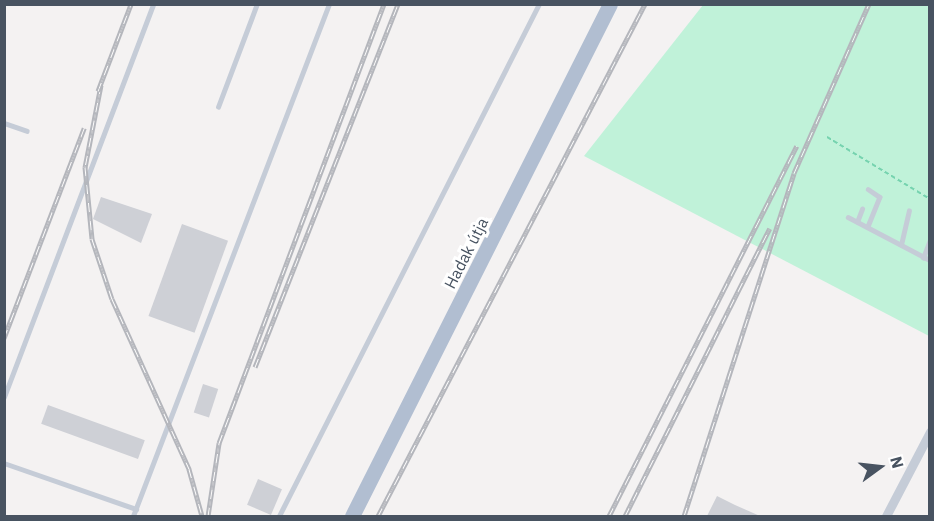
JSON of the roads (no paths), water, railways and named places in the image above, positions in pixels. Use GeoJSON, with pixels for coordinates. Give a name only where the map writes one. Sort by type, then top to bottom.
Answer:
{"type":"FeatureCollection","features":[{"type":"Feature","properties":{"kind":"main road","name":"Hadak útja"},"geometry":{"type":"LineString","coordinates":[[352,516],[610,4]]}},
{"type":"Feature","properties":{"kind":"street"},"geometry":{"type":"LineString","coordinates":[[886,516],[930,432]]}},
{"type":"Feature","properties":{"kind":"lane"},"geometry":{"type":"LineString","coordinates":[[4,397],[153,4]]}},
{"type":"Feature","properties":{"kind":"lane"},"geometry":{"type":"LineString","coordinates":[[218,107],[257,4]]}},
{"type":"Feature","properties":{"kind":"lane"},"geometry":{"type":"LineString","coordinates":[[279,516],[539,4]]}},
{"type":"Feature","properties":{"kind":"lane"},"geometry":{"type":"LineString","coordinates":[[133,516],[328,5]]}},
{"type":"Feature","properties":{"kind":"lane"},"geometry":{"type":"LineString","coordinates":[[4,123],[27,131]]}},
{"type":"Feature","properties":{"kind":"lane"},"geometry":{"type":"LineString","coordinates":[[868,189],[880,197],[868,227]]}},
{"type":"Feature","properties":{"kind":"lane"},"geometry":{"type":"LineString","coordinates":[[857,222],[862,209]]}},
{"type":"Feature","properties":{"kind":"lane"},"geometry":{"type":"LineString","coordinates":[[902,247],[909,211]]}},
{"type":"Feature","properties":{"kind":"lane"},"geometry":{"type":"LineString","coordinates":[[848,217],[930,260]]}},
{"type":"Feature","properties":{"kind":"lane"},"geometry":{"type":"LineString","coordinates":[[923,258],[930,240]]}},
{"type":"Feature","properties":{"kind":"lane"},"geometry":{"type":"LineString","coordinates":[[4,458],[16,467]]}},
{"type":"Feature","properties":{"kind":"lane"},"geometry":{"type":"LineString","coordinates":[[4,463],[136,509]]}},
{"type":"Feature","properties":{"kind":"railway"},"geometry":{"type":"LineString","coordinates":[[98,91],[131,4]]}},
{"type":"Feature","properties":{"kind":"railway"},"geometry":{"type":"LineString","coordinates":[[208,516],[219,443],[384,4]]}},
{"type":"Feature","properties":{"kind":"railway"},"geometry":{"type":"LineString","coordinates":[[255,367],[398,4]]}},
{"type":"Feature","properties":{"kind":"railway"},"geometry":{"type":"LineString","coordinates":[[378,516],[645,4]]}},
{"type":"Feature","properties":{"kind":"railway"},"geometry":{"type":"LineString","coordinates":[[684,516],[794,173],[869,4]]}},
{"type":"Feature","properties":{"kind":"railway"},"geometry":{"type":"LineString","coordinates":[[101,85],[85,167],[92,239],[112,299],[189,469],[202,516]]}},
{"type":"Feature","properties":{"kind":"railway"},"geometry":{"type":"LineString","coordinates":[[4,338],[84,128]]}},
{"type":"Feature","properties":{"kind":"railway"},"geometry":{"type":"LineString","coordinates":[[609,516],[797,146]]}},
{"type":"Feature","properties":{"kind":"railway"},"geometry":{"type":"LineString","coordinates":[[625,516],[770,228]]}}]}
